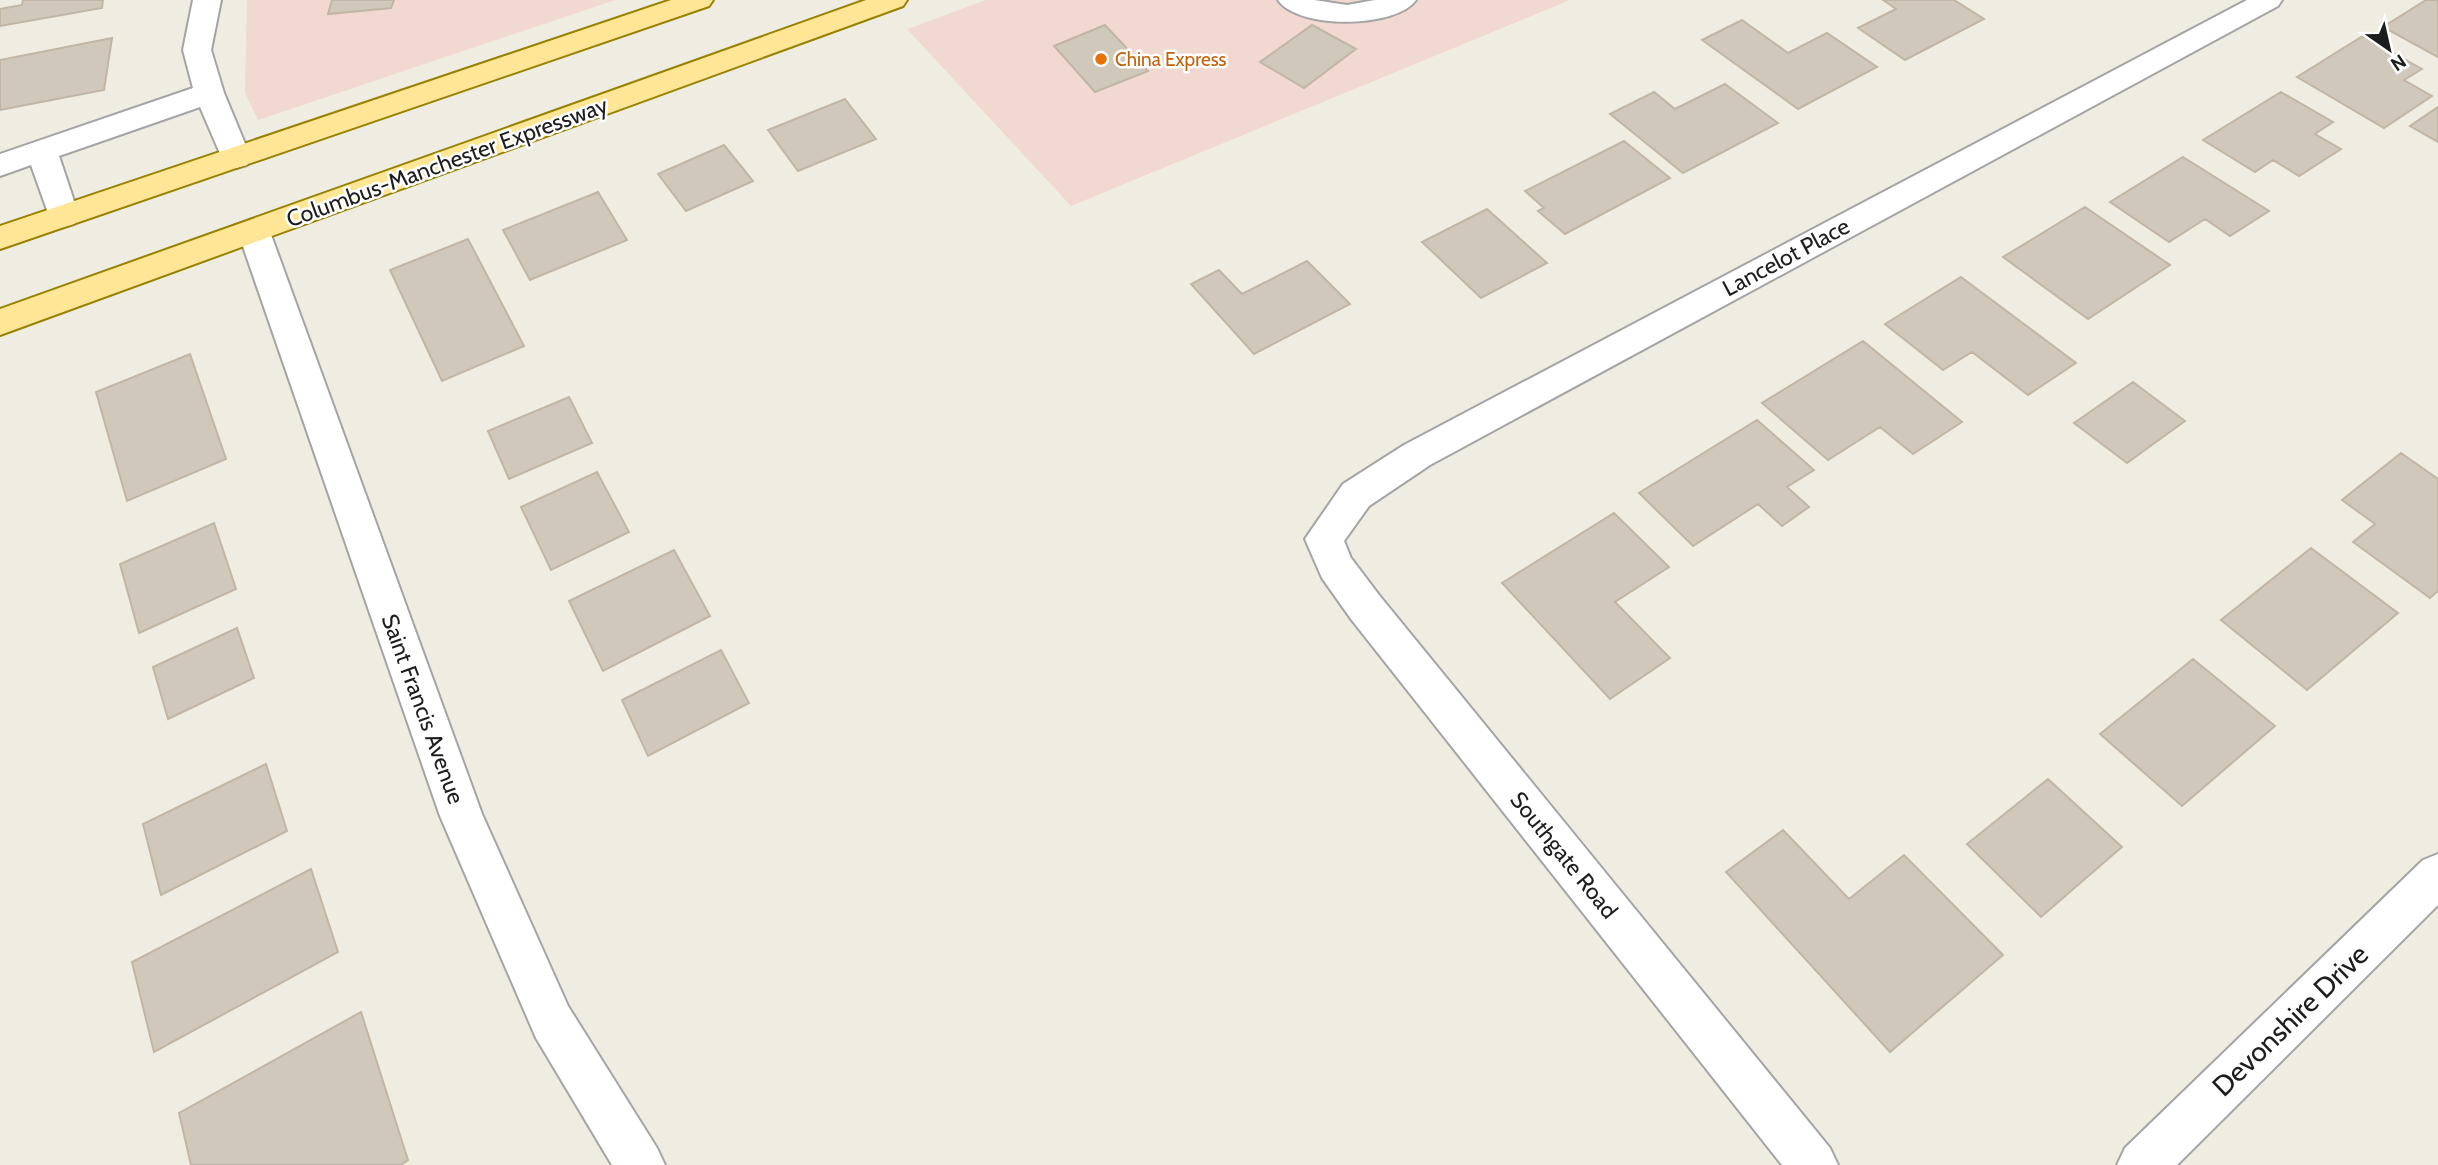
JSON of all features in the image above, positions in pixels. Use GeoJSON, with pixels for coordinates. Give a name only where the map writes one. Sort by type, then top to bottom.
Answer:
{"type":"FeatureCollection","features":[{"type":"Feature","properties":{"kind":"main road"},"geometry":{"type":"LineString","coordinates":[[0,238],[699,0]]}},
{"type":"Feature","properties":{"kind":"main road","name":"Columbus-Manchester Expressway"},"geometry":{"type":"LineString","coordinates":[[0,322],[893,0]]}},
{"type":"Feature","properties":{"kind":"street"},"geometry":{"type":"LineString","coordinates":[[207,0],[197,50],[209,93],[236,158]]}},
{"type":"Feature","properties":{"kind":"street"},"geometry":{"type":"LineString","coordinates":[[1292,0],[1307,9],[1327,15],[1352,13],[1402,0]]}},
{"type":"Feature","properties":{"kind":"street","name":"Lancelot Place"},"geometry":{"type":"LineString","coordinates":[[1324,539],[1356,495],[1417,455],[2268,0]]}},
{"type":"Feature","properties":{"kind":"street"},"geometry":{"type":"LineString","coordinates":[[0,165],[209,93]]}},
{"type":"Feature","properties":{"kind":"street"},"geometry":{"type":"LineString","coordinates":[[42,150],[63,216]]}},
{"type":"Feature","properties":{"kind":"street","name":"Saint Francis Avenue"},"geometry":{"type":"LineString","coordinates":[[254,232],[461,816],[552,1022],[640,1165]]}},
{"type":"Feature","properties":{"kind":"street","name":"Southgate Road"},"geometry":{"type":"LineString","coordinates":[[1324,539],[1336,567],[1365,607],[1813,1165]]}},
{"type":"Feature","properties":{"kind":"street","name":"Devonshire Drive"},"geometry":{"type":"LineString","coordinates":[[2141,1165],[2438,875]]}},
{"type":"Feature","properties":{"kind":"shaded area"},"geometry":{"type":"Polygon","coordinates":[[[247,0],[615,0],[258,120],[245,93],[247,0]]]}},
{"type":"Feature","properties":{"kind":"shaded area"},"geometry":{"type":"Polygon","coordinates":[[[986,0],[1570,0],[1071,206],[907,29],[986,0]]]}},
{"type":"Feature","properties":{"kind":"building"},"geometry":{"type":"Polygon","coordinates":[[[23,0],[103,0],[102,8],[0,26],[0,9],[22,5],[23,0]]]}},
{"type":"Feature","properties":{"kind":"building"},"geometry":{"type":"Polygon","coordinates":[[[332,0],[394,0],[391,8],[328,14],[332,0]]]}},
{"type":"Feature","properties":{"kind":"building"},"geometry":{"type":"Polygon","coordinates":[[[1883,0],[1954,0],[1984,19],[1905,60],[1858,28],[1896,9],[1883,0]]]}},
{"type":"Feature","properties":{"kind":"building"},"geometry":{"type":"Polygon","coordinates":[[[2426,0],[2438,0],[2438,57],[2383,27],[2426,0]]]}},
{"type":"Feature","properties":{"kind":"building"},"geometry":{"type":"Polygon","coordinates":[[[1742,20],[1788,53],[1827,33],[1877,67],[1798,109],[1702,40],[1742,20]]]}},
{"type":"Feature","properties":{"kind":"building","name":"China Express"},"geometry":{"type":"Polygon","coordinates":[[[1105,25],[1148,71],[1095,92],[1054,46],[1105,25]]]}},
{"type":"Feature","properties":{"kind":"building"},"geometry":{"type":"Polygon","coordinates":[[[1312,25],[1356,49],[1304,88],[1260,62],[1312,25]]]}},
{"type":"Feature","properties":{"kind":"building"},"geometry":{"type":"Polygon","coordinates":[[[2363,36],[2422,69],[2404,80],[2432,96],[2384,128],[2297,77],[2363,36]]]}},
{"type":"Feature","properties":{"kind":"building"},"geometry":{"type":"Polygon","coordinates":[[[112,38],[104,90],[0,110],[0,60],[112,38]]]}},
{"type":"Feature","properties":{"kind":"building"},"geometry":{"type":"Polygon","coordinates":[[[1725,84],[1778,123],[1683,173],[1610,114],[1654,92],[1675,109],[1725,84]]]}},
{"type":"Feature","properties":{"kind":"building"},"geometry":{"type":"Polygon","coordinates":[[[2281,92],[2333,122],[2315,134],[2341,149],[2299,176],[2273,160],[2255,172],[2203,140],[2281,92]]]}},
{"type":"Feature","properties":{"kind":"building"},"geometry":{"type":"Polygon","coordinates":[[[845,99],[876,139],[798,171],[768,130],[845,99]]]}},
{"type":"Feature","properties":{"kind":"building"},"geometry":{"type":"Polygon","coordinates":[[[2438,107],[2438,142],[2410,126],[2438,107]]]}},
{"type":"Feature","properties":{"kind":"building"},"geometry":{"type":"Polygon","coordinates":[[[1624,141],[1670,178],[1565,234],[1538,211],[1544,208],[1525,191],[1624,141]]]}},
{"type":"Feature","properties":{"kind":"building"},"geometry":{"type":"Polygon","coordinates":[[[724,145],[753,181],[686,211],[658,174],[724,145]]]}},
{"type":"Feature","properties":{"kind":"building"},"geometry":{"type":"Polygon","coordinates":[[[2183,157],[2269,211],[2230,236],[2205,219],[2169,242],[2110,202],[2183,157]]]}},
{"type":"Feature","properties":{"kind":"building"},"geometry":{"type":"Polygon","coordinates":[[[598,192],[627,240],[530,280],[503,230],[598,192]]]}},
{"type":"Feature","properties":{"kind":"building"},"geometry":{"type":"Polygon","coordinates":[[[2085,207],[2170,265],[2088,319],[2003,257],[2085,207]]]}},
{"type":"Feature","properties":{"kind":"building"},"geometry":{"type":"Polygon","coordinates":[[[1487,209],[1547,263],[1481,298],[1422,242],[1487,209]]]}},
{"type":"Feature","properties":{"kind":"building"},"geometry":{"type":"Polygon","coordinates":[[[468,239],[524,346],[442,381],[390,270],[468,239]]]}},
{"type":"Feature","properties":{"kind":"building"},"geometry":{"type":"Polygon","coordinates":[[[1307,261],[1350,304],[1254,354],[1191,284],[1219,270],[1242,294],[1307,261]]]}},
{"type":"Feature","properties":{"kind":"building"},"geometry":{"type":"Polygon","coordinates":[[[1961,277],[2076,363],[2028,395],[1972,352],[1943,370],[1885,324],[1961,277]]]}},
{"type":"Feature","properties":{"kind":"building"},"geometry":{"type":"Polygon","coordinates":[[[1863,341],[1962,422],[1913,454],[1880,427],[1828,460],[1762,403],[1863,341]]]}},
{"type":"Feature","properties":{"kind":"building"},"geometry":{"type":"Polygon","coordinates":[[[190,354],[226,459],[127,501],[96,392],[190,354]]]}},
{"type":"Feature","properties":{"kind":"building"},"geometry":{"type":"Polygon","coordinates":[[[2133,382],[2185,421],[2127,463],[2074,423],[2133,382]]]}},
{"type":"Feature","properties":{"kind":"building"},"geometry":{"type":"Polygon","coordinates":[[[569,397],[592,443],[509,479],[488,431],[569,397]]]}},
{"type":"Feature","properties":{"kind":"building"},"geometry":{"type":"Polygon","coordinates":[[[1757,420],[1814,470],[1787,487],[1809,507],[1782,526],[1758,504],[1693,546],[1639,493],[1757,420]]]}},
{"type":"Feature","properties":{"kind":"building"},"geometry":{"type":"Polygon","coordinates":[[[2401,453],[2438,479],[2438,591],[2430,598],[2353,542],[2375,524],[2342,500],[2401,453]]]}},
{"type":"Feature","properties":{"kind":"building"},"geometry":{"type":"Polygon","coordinates":[[[597,472],[629,532],[551,570],[521,507],[597,472]]]}},
{"type":"Feature","properties":{"kind":"building"},"geometry":{"type":"Polygon","coordinates":[[[1614,513],[1669,567],[1615,602],[1670,658],[1610,699],[1502,583],[1614,513]]]}},
{"type":"Feature","properties":{"kind":"building"},"geometry":{"type":"Polygon","coordinates":[[[214,523],[236,589],[139,633],[120,564],[214,523]]]}},
{"type":"Feature","properties":{"kind":"building"},"geometry":{"type":"Polygon","coordinates":[[[2311,548],[2398,613],[2307,690],[2221,620],[2311,548]]]}},
{"type":"Feature","properties":{"kind":"building"},"geometry":{"type":"Polygon","coordinates":[[[674,550],[710,616],[603,671],[569,601],[674,550]]]}},
{"type":"Feature","properties":{"kind":"building"},"geometry":{"type":"Polygon","coordinates":[[[237,628],[254,678],[168,719],[153,667],[237,628]]]}},
{"type":"Feature","properties":{"kind":"building"},"geometry":{"type":"Polygon","coordinates":[[[721,650],[749,703],[648,756],[622,700],[721,650]]]}},
{"type":"Feature","properties":{"kind":"building"},"geometry":{"type":"Polygon","coordinates":[[[2193,659],[2275,726],[2182,806],[2100,734],[2193,659]]]}},
{"type":"Feature","properties":{"kind":"building"},"geometry":{"type":"Polygon","coordinates":[[[266,764],[287,831],[161,895],[143,824],[266,764]]]}},
{"type":"Feature","properties":{"kind":"building"},"geometry":{"type":"Polygon","coordinates":[[[2048,779],[2122,847],[2041,917],[1967,844],[2048,779]]]}},
{"type":"Feature","properties":{"kind":"building"},"geometry":{"type":"Polygon","coordinates":[[[1783,830],[1849,899],[1904,855],[2003,955],[1890,1052],[1726,872],[1783,830]]]}},
{"type":"Feature","properties":{"kind":"building"},"geometry":{"type":"Polygon","coordinates":[[[311,869],[338,952],[154,1052],[132,962],[311,869]]]}},
{"type":"Feature","properties":{"kind":"building"},"geometry":{"type":"Polygon","coordinates":[[[361,1012],[408,1160],[401,1165],[191,1165],[179,1113],[361,1012]]]}},
{"type":"Feature","properties":{"kind":"place","name":"China Express"},"geometry":{"type":"Point","coordinates":[1101,59]}}]}
